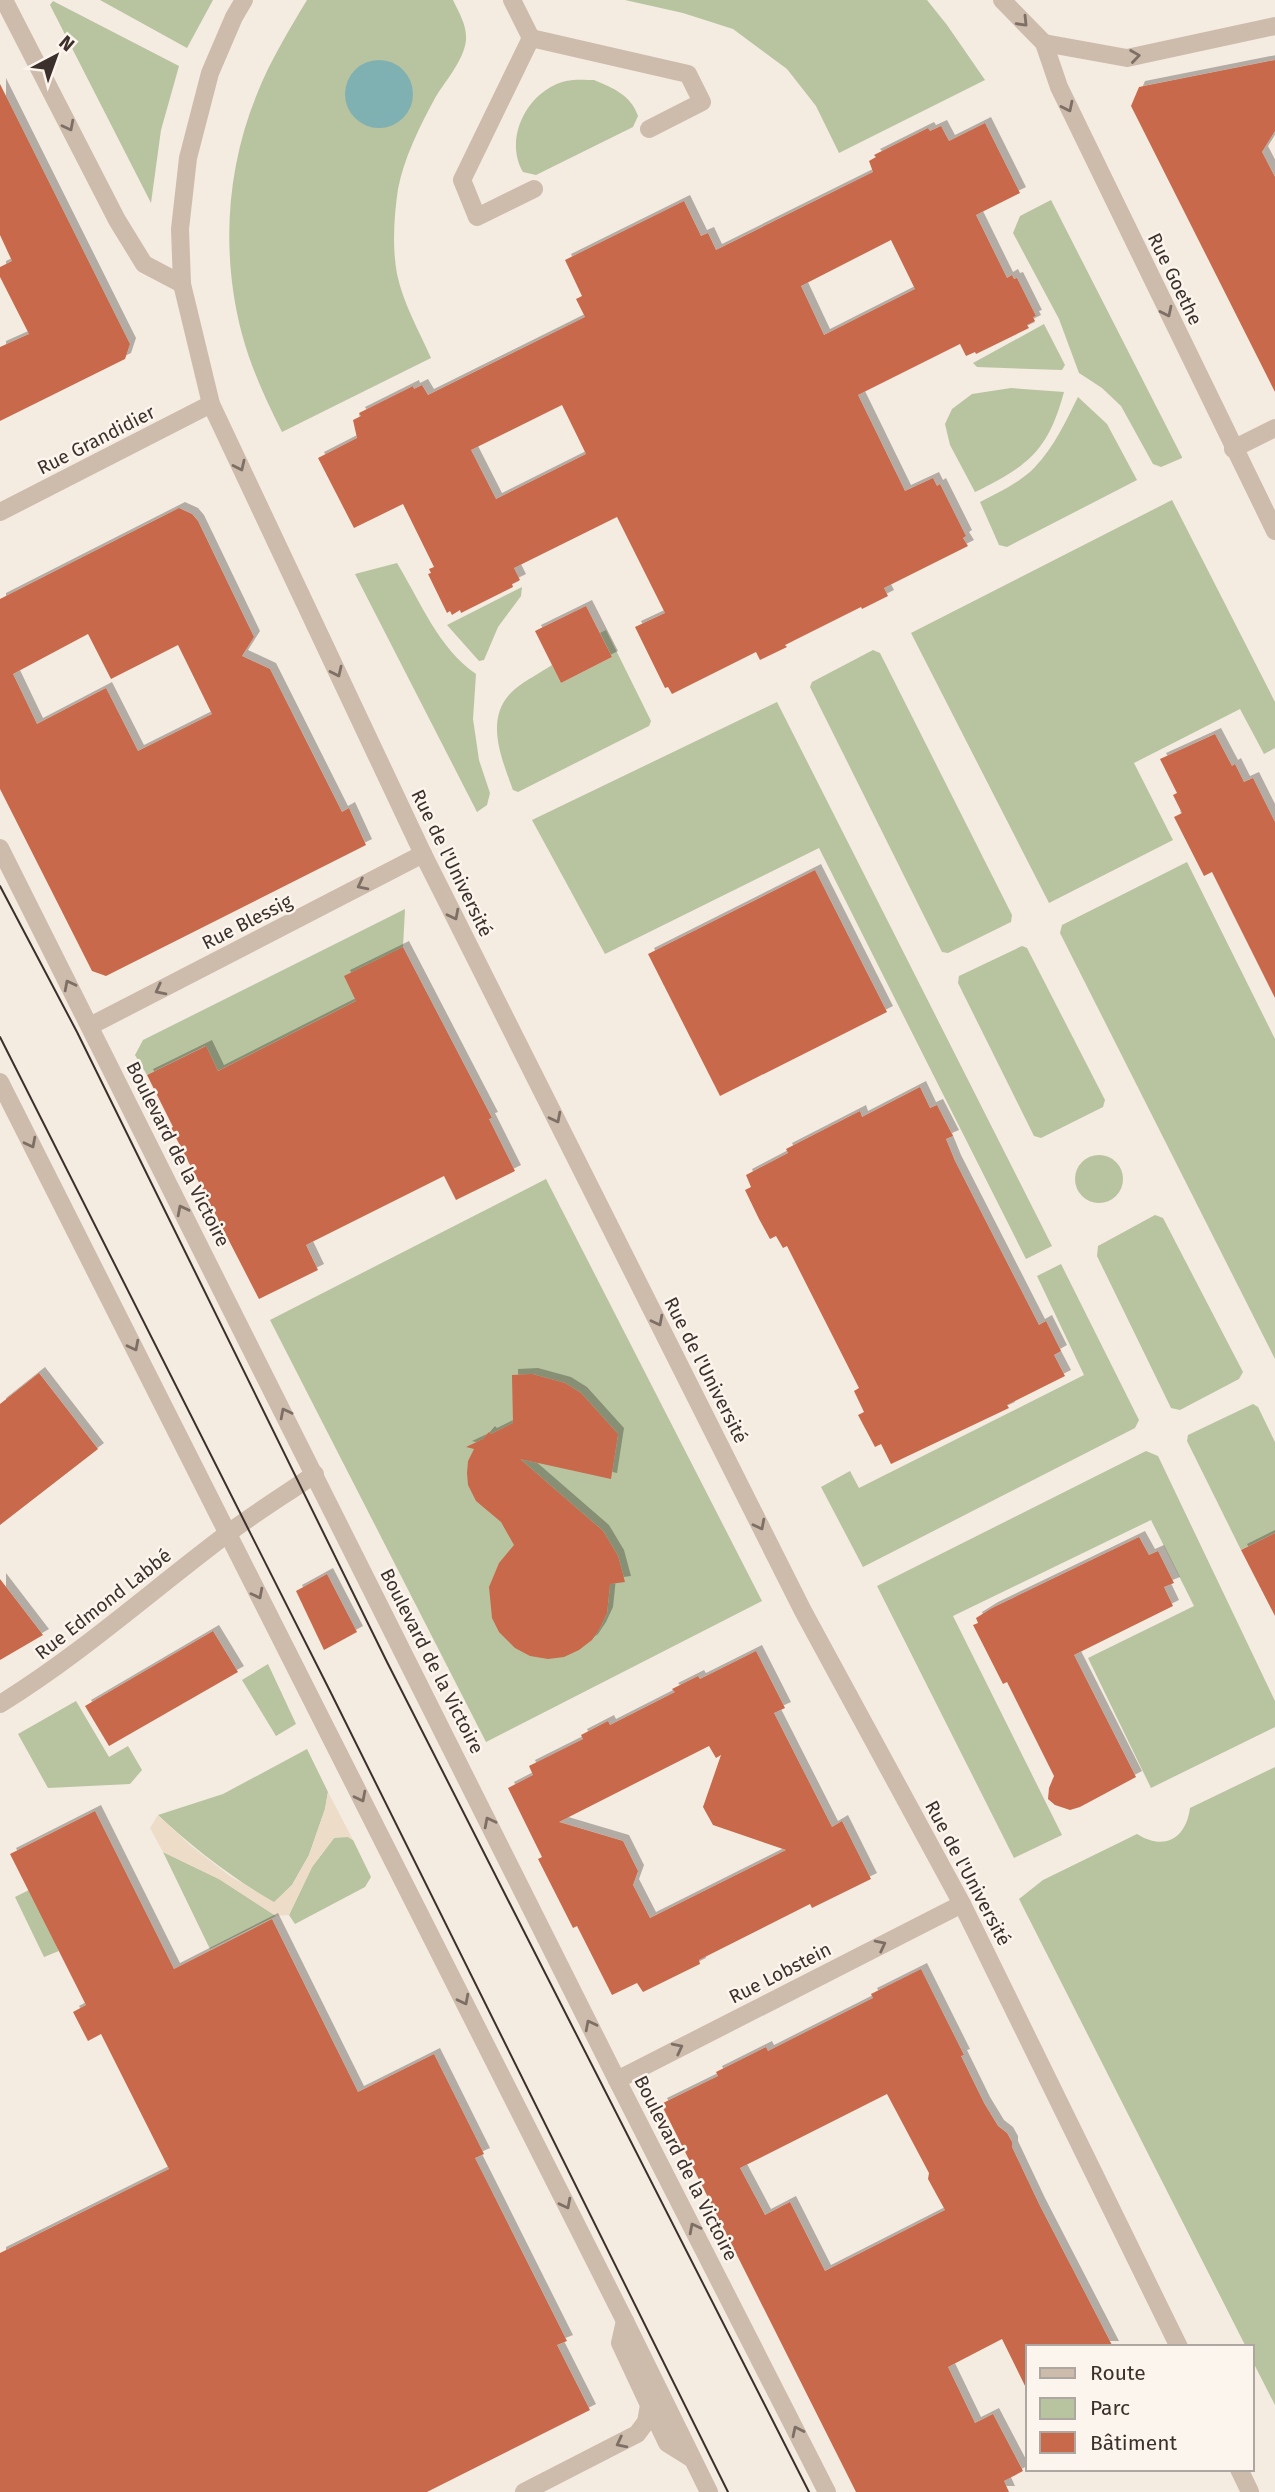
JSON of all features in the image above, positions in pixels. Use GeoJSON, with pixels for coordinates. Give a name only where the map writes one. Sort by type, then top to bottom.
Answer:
{"type":"FeatureCollection","features":[{"type":"Feature","properties":{"kind":"street"},"geometry":{"type":"LineString","coordinates":[[4,0],[117,220],[144,264],[182,284]]}},
{"type":"Feature","properties":{"kind":"street","name":"Rue de l'Université"},"geometry":{"type":"LineString","coordinates":[[244,0],[210,73],[188,158],[180,229],[182,284],[211,404],[423,854],[803,1611],[962,1904],[1178,2345]]}},
{"type":"Feature","properties":{"kind":"street"},"geometry":{"type":"LineString","coordinates":[[512,0],[531,38]]}},
{"type":"Feature","properties":{"kind":"street"},"geometry":{"type":"LineString","coordinates":[[1002,0],[1044,43],[1127,58],[1275,26]]}},
{"type":"Feature","properties":{"kind":"street"},"geometry":{"type":"LineString","coordinates":[[531,38],[688,74],[702,102],[649,129]]}},
{"type":"Feature","properties":{"kind":"street"},"geometry":{"type":"LineString","coordinates":[[531,38],[462,180],[477,217],[534,189]]}},
{"type":"Feature","properties":{"kind":"street","name":"Rue Goethe"},"geometry":{"type":"LineString","coordinates":[[1044,43],[1059,88],[1275,531]]}},
{"type":"Feature","properties":{"kind":"street","name":"Rue Grandidier"},"geometry":{"type":"LineString","coordinates":[[0,512],[211,404]]}},
{"type":"Feature","properties":{"kind":"street"},"geometry":{"type":"LineString","coordinates":[[1234,449],[1275,428]]}},
{"type":"Feature","properties":{"kind":"street","name":"Boulevard de la Victoire"},"geometry":{"type":"LineString","coordinates":[[0,848],[827,2492]]}},
{"type":"Feature","properties":{"kind":"street","name":"Rue Blessig"},"geometry":{"type":"LineString","coordinates":[[90,1026],[423,854]]}},
{"type":"Feature","properties":{"kind":"street"},"geometry":{"type":"LineString","coordinates":[[0,1082],[709,2492]]}},
{"type":"Feature","properties":{"kind":"street","name":"Rue Edmond Labbé"},"geometry":{"type":"LineString","coordinates":[[0,1704],[93,1640],[228,1533],[315,1474]]}},
{"type":"Feature","properties":{"kind":"street","name":"Rue Lobstein"},"geometry":{"type":"LineString","coordinates":[[618,2080],[962,1904]]}},
{"type":"Feature","properties":{"kind":"street"},"geometry":{"type":"LineString","coordinates":[[625,2321],[620,2343],[667,2443],[693,2459]]}},
{"type":"Feature","properties":{"kind":"street"},"geometry":{"type":"LineString","coordinates":[[524,2492],[637,2434],[646,2422],[649,2405]]}},
{"type":"Feature","properties":{"kind":"street"},"geometry":{"type":"LineString","coordinates":[[1240,2471],[1250,2492]]}},
{"type":"Feature","properties":{"kind":"green space"},"geometry":{"type":"Polygon","coordinates":[[[100,0],[213,0],[187,48],[100,0]]]}},
{"type":"Feature","properties":{"kind":"green space"},"geometry":{"type":"Polygon","coordinates":[[[307,0],[453,0],[464,24],[466,40],[458,63],[434,100],[413,143],[404,166],[397,199],[394,242],[397,274],[407,306],[431,358],[282,432],[259,384],[242,334],[231,274],[230,212],[239,152],[257,94],[280,46],[307,0]]]}},
{"type":"Feature","properties":{"kind":"green space"},"geometry":{"type":"Polygon","coordinates":[[[625,0],[927,0],[985,80],[839,153],[816,106],[787,69],[733,29],[683,13],[625,0]]]}},
{"type":"Feature","properties":{"kind":"green space"},"geometry":{"type":"Polygon","coordinates":[[[53,1],[179,66],[161,130],[151,203],[50,5],[53,1]]]}},
{"type":"Feature","properties":{"kind":"green space"},"geometry":{"type":"Polygon","coordinates":[[[569,80],[594,80],[614,89],[631,103],[638,116],[633,127],[536,175],[523,172],[516,145],[518,131],[530,105],[552,86],[569,80]]]}},
{"type":"Feature","properties":{"kind":"green space"},"geometry":{"type":"Polygon","coordinates":[[[1051,200],[1182,458],[1161,467],[1153,464],[1121,406],[1102,388],[1079,373],[1059,319],[1013,233],[1020,216],[1051,200]]]}},
{"type":"Feature","properties":{"kind":"green space"},"geometry":{"type":"Polygon","coordinates":[[[1044,324],[1065,365],[1062,370],[977,367],[973,363],[1044,324]]]}},
{"type":"Feature","properties":{"kind":"green space"},"geometry":{"type":"Polygon","coordinates":[[[1011,388],[1064,392],[1043,443],[1009,474],[975,492],[950,445],[945,424],[952,409],[972,394],[1011,388]]]}},
{"type":"Feature","properties":{"kind":"green space"},"geometry":{"type":"Polygon","coordinates":[[[1078,397],[1107,424],[1137,480],[1007,547],[999,545],[980,502],[1002,491],[1035,467],[1054,442],[1078,397]]]}},
{"type":"Feature","properties":{"kind":"green space"},"geometry":{"type":"Polygon","coordinates":[[[1172,500],[1275,702],[1275,748],[1264,754],[1240,709],[1134,763],[1173,840],[1049,903],[911,633],[1172,500]]]}},
{"type":"Feature","properties":{"kind":"green space"},"geometry":{"type":"Polygon","coordinates":[[[397,563],[441,638],[463,664],[476,674],[473,719],[479,760],[490,793],[487,805],[477,812],[355,574],[397,563]]]}},
{"type":"Feature","properties":{"kind":"green space"},"geometry":{"type":"Polygon","coordinates":[[[522,587],[521,596],[498,627],[484,660],[479,661],[447,625],[522,587]]]}},
{"type":"Feature","properties":{"kind":"green space"},"geometry":{"type":"Polygon","coordinates":[[[606,630],[651,721],[649,726],[518,792],[513,790],[498,737],[497,724],[505,700],[519,686],[552,665],[561,683],[612,657],[600,633],[606,630]]]}},
{"type":"Feature","properties":{"kind":"green space"},"geometry":{"type":"Polygon","coordinates":[[[873,650],[880,653],[1012,915],[1011,922],[948,953],[942,952],[810,687],[812,682],[873,650]]]}},
{"type":"Feature","properties":{"kind":"green space"},"geometry":{"type":"Polygon","coordinates":[[[777,702],[1052,1246],[1026,1259],[819,848],[605,954],[532,820],[777,702]]]}},
{"type":"Feature","properties":{"kind":"green space"},"geometry":{"type":"Polygon","coordinates":[[[1187,862],[1275,1039],[1275,1359],[1060,933],[1062,925],[1187,862]]]}},
{"type":"Feature","properties":{"kind":"green space"},"geometry":{"type":"Polygon","coordinates":[[[405,909],[403,947],[356,1001],[218,1071],[205,1046],[147,1075],[135,1055],[143,1040],[405,909]]]}},
{"type":"Feature","properties":{"kind":"green space"},"geometry":{"type":"Polygon","coordinates":[[[1022,946],[1027,948],[1105,1100],[1103,1107],[1041,1138],[1034,1136],[958,983],[959,976],[1022,946]]]}},
{"type":"Feature","properties":{"kind":"green space"},"geometry":{"type":"Polygon","coordinates":[[[1099,1155],[1108,1156],[1116,1162],[1122,1170],[1122,1188],[1116,1196],[1108,1202],[1099,1203],[1090,1202],[1082,1196],[1076,1188],[1075,1179],[1076,1170],[1082,1162],[1090,1156],[1099,1155]]]}},
{"type":"Feature","properties":{"kind":"green space"},"geometry":{"type":"Polygon","coordinates":[[[546,1179],[762,1601],[486,1742],[270,1320],[546,1179]]]}},
{"type":"Feature","properties":{"kind":"green space"},"geometry":{"type":"Polygon","coordinates":[[[1155,1215],[1163,1218],[1243,1372],[1239,1379],[1180,1410],[1171,1408],[1097,1256],[1098,1246],[1155,1215]]]}},
{"type":"Feature","properties":{"kind":"green space"},"geometry":{"type":"Polygon","coordinates":[[[1061,1264],[1139,1420],[1135,1428],[863,1567],[821,1487],[850,1471],[859,1488],[1084,1375],[1037,1276],[1061,1264]]]}},
{"type":"Feature","properties":{"kind":"green space"},"geometry":{"type":"Polygon","coordinates":[[[1253,1404],[1258,1407],[1275,1442],[1275,1533],[1241,1550],[1187,1441],[1188,1435],[1253,1404]]]}},
{"type":"Feature","properties":{"kind":"green space"},"geometry":{"type":"Polygon","coordinates":[[[1146,1451],[1158,1456],[1275,1701],[1275,1727],[1151,1788],[1088,1658],[1194,1606],[1151,1520],[953,1616],[1062,1835],[1014,1858],[877,1586],[1146,1451]]]}},
{"type":"Feature","properties":{"kind":"green space"},"geometry":{"type":"Polygon","coordinates":[[[268,1664],[296,1724],[276,1736],[242,1680],[268,1664]]]}},
{"type":"Feature","properties":{"kind":"green space"},"geometry":{"type":"Polygon","coordinates":[[[76,1701],[109,1757],[128,1746],[142,1770],[130,1784],[48,1788],[18,1734],[76,1701]]]}},
{"type":"Feature","properties":{"kind":"green space"},"geometry":{"type":"Polygon","coordinates":[[[307,1749],[328,1792],[325,1809],[309,1855],[292,1885],[274,1903],[214,1862],[158,1815],[223,1794],[307,1749]]]}},
{"type":"Feature","properties":{"kind":"green space"},"geometry":{"type":"Polygon","coordinates":[[[1275,1767],[1275,2405],[1254,2364],[1254,2345],[1245,2345],[1019,1899],[1043,1880],[1137,1834],[1156,1841],[1172,1839],[1184,1828],[1190,1808],[1275,1767]]]}},
{"type":"Feature","properties":{"kind":"green space"},"geometry":{"type":"Polygon","coordinates":[[[340,1836],[353,1840],[371,1877],[365,1887],[295,1924],[289,1915],[312,1867],[334,1838],[340,1836]]]}},
{"type":"Feature","properties":{"kind":"green space"},"geometry":{"type":"Polygon","coordinates":[[[163,1852],[219,1879],[276,1916],[210,1949],[163,1852]]]}},
{"type":"Feature","properties":{"kind":"green space"},"geometry":{"type":"Polygon","coordinates":[[[29,1890],[59,1951],[44,1957],[15,1897],[29,1890]]]}},
{"type":"Feature","properties":{"kind":"shaded area"},"geometry":{"type":"Polygon","coordinates":[[[328,1792],[353,1840],[348,1837],[334,1838],[312,1867],[289,1915],[276,1916],[219,1879],[163,1852],[150,1828],[158,1815],[190,1845],[230,1876],[274,1902],[292,1885],[309,1855],[328,1792]]]}},
{"type":"Feature","properties":{"kind":"water"},"geometry":{"type":"Polygon","coordinates":[[[372,60],[386,60],[398,65],[408,75],[413,94],[408,113],[398,123],[386,128],[372,128],[360,123],[350,113],[345,101],[345,87],[350,75],[360,65],[372,60]]]}},
{"type":"Feature","properties":{"kind":"building"},"geometry":{"type":"Polygon","coordinates":[[[1275,60],[1275,131],[1262,152],[1275,177],[1275,392],[1131,106],[1139,87],[1275,60]]]}},
{"type":"Feature","properties":{"kind":"building"},"geometry":{"type":"Polygon","coordinates":[[[0,84],[130,344],[125,359],[0,421],[0,347],[29,334],[0,277],[0,267],[12,261],[0,235],[0,84]]]}},
{"type":"Feature","properties":{"kind":"building"},"geometry":{"type":"Polygon","coordinates":[[[985,123],[1020,193],[976,215],[1007,278],[1012,275],[1014,279],[1017,278],[1036,316],[1033,317],[1035,321],[1027,325],[1029,328],[976,354],[975,352],[966,356],[960,344],[858,395],[905,491],[933,478],[937,486],[940,484],[966,536],[963,538],[968,546],[884,588],[888,596],[785,645],[787,647],[760,660],[756,652],[672,694],[668,687],[665,688],[635,627],[665,613],[617,517],[514,568],[520,580],[512,584],[513,587],[452,615],[450,611],[447,613],[428,574],[431,573],[429,569],[434,567],[403,504],[354,528],[318,458],[357,438],[353,420],[361,416],[359,413],[413,386],[414,389],[422,385],[428,395],[585,317],[576,299],[582,296],[565,260],[684,201],[701,236],[708,233],[716,250],[873,172],[869,161],[876,157],[874,155],[928,128],[930,131],[941,126],[949,141],[985,123]],[[891,240],[801,286],[824,335],[915,289],[891,240]],[[562,405],[471,450],[496,499],[586,454],[562,405]]]}},
{"type":"Feature","properties":{"kind":"building"},"geometry":{"type":"Polygon","coordinates":[[[179,508],[192,514],[198,521],[254,637],[242,656],[270,669],[342,812],[349,808],[366,845],[106,976],[92,971],[0,789],[0,599],[179,508]],[[88,634],[13,674],[37,724],[106,688],[138,751],[212,714],[178,645],[111,679],[88,634]]]}},
{"type":"Feature","properties":{"kind":"building"},"geometry":{"type":"Polygon","coordinates":[[[586,606],[612,657],[561,683],[535,631],[586,606]]]}},
{"type":"Feature","properties":{"kind":"building"},"geometry":{"type":"Polygon","coordinates":[[[1215,734],[1244,782],[1253,778],[1275,822],[1275,998],[1212,872],[1204,876],[1174,817],[1182,813],[1173,795],[1177,793],[1160,759],[1215,734]]]}},
{"type":"Feature","properties":{"kind":"building"},"geometry":{"type":"Polygon","coordinates":[[[815,870],[887,1012],[720,1096],[648,954],[815,870]]]}},
{"type":"Feature","properties":{"kind":"building"},"geometry":{"type":"Polygon","coordinates":[[[403,947],[492,1118],[489,1119],[515,1171],[456,1200],[444,1176],[306,1245],[318,1270],[259,1299],[171,1128],[173,1127],[147,1075],[206,1046],[218,1071],[356,1001],[344,976],[403,947]]]}},
{"type":"Feature","properties":{"kind":"building"},"geometry":{"type":"Polygon","coordinates":[[[920,1087],[930,1108],[937,1105],[953,1136],[946,1139],[955,1161],[1039,1325],[1046,1321],[1061,1351],[1054,1355],[1065,1376],[1007,1405],[1009,1408],[891,1464],[881,1444],[875,1447],[858,1415],[864,1412],[854,1391],[859,1388],[787,1246],[783,1248],[776,1236],[770,1239],[759,1219],[745,1190],[751,1187],[746,1175],[788,1153],[786,1149],[860,1111],[862,1117],[920,1087]]]}},
{"type":"Feature","properties":{"kind":"building"},"geometry":{"type":"Polygon","coordinates":[[[39,1373],[98,1449],[0,1525],[0,1404],[39,1373]]]}},
{"type":"Feature","properties":{"kind":"building"},"geometry":{"type":"Polygon","coordinates":[[[532,1374],[565,1383],[581,1393],[618,1434],[611,1479],[520,1459],[603,1531],[618,1556],[625,1582],[610,1584],[607,1613],[592,1640],[564,1657],[548,1659],[530,1656],[515,1648],[499,1632],[492,1618],[489,1587],[499,1563],[514,1545],[501,1522],[476,1501],[468,1485],[467,1473],[468,1461],[474,1449],[466,1447],[483,1439],[489,1432],[491,1434],[513,1423],[512,1375],[532,1374]]]}},
{"type":"Feature","properties":{"kind":"building"},"geometry":{"type":"Polygon","coordinates":[[[1275,1533],[1275,1616],[1241,1550],[1275,1533]]]}},
{"type":"Feature","properties":{"kind":"building"},"geometry":{"type":"Polygon","coordinates":[[[1139,1537],[1149,1555],[1158,1551],[1174,1583],[1164,1587],[1173,1606],[1074,1655],[1136,1777],[1070,1810],[1055,1805],[1048,1799],[1054,1776],[1007,1682],[1003,1684],[973,1625],[978,1623],[976,1618],[992,1608],[1139,1537]]]}},
{"type":"Feature","properties":{"kind":"building"},"geometry":{"type":"Polygon","coordinates":[[[327,1574],[357,1632],[324,1650],[296,1591],[327,1574]]]}},
{"type":"Feature","properties":{"kind":"building"},"geometry":{"type":"Polygon","coordinates":[[[0,1579],[43,1635],[0,1660],[0,1579]]]}},
{"type":"Feature","properties":{"kind":"building"},"geometry":{"type":"Polygon","coordinates":[[[213,1631],[238,1672],[109,1746],[85,1706],[213,1631]]]}},
{"type":"Feature","properties":{"kind":"building"},"geometry":{"type":"Polygon","coordinates":[[[756,1651],[785,1708],[774,1713],[832,1827],[842,1821],[871,1879],[812,1908],[810,1904],[699,1960],[700,1964],[643,1992],[637,1983],[612,1995],[577,1926],[573,1928],[538,1859],[542,1857],[508,1788],[533,1775],[529,1766],[583,1739],[581,1735],[608,1721],[610,1725],[675,1692],[672,1689],[698,1676],[700,1679],[756,1651]],[[709,1746],[559,1822],[623,1841],[638,1871],[633,1885],[650,1918],[786,1850],[713,1825],[703,1807],[721,1755],[716,1758],[709,1746]]]}},
{"type":"Feature","properties":{"kind":"building"},"geometry":{"type":"Polygon","coordinates":[[[95,1811],[174,1969],[272,1919],[358,2092],[434,2054],[484,2154],[475,2158],[567,2341],[557,2345],[590,2410],[427,2492],[0,2492],[0,2253],[169,2169],[101,2034],[88,2041],[73,2012],[86,2005],[10,1854],[95,1811]]]}},
{"type":"Feature","properties":{"kind":"building"},"geometry":{"type":"Polygon","coordinates":[[[921,1969],[964,2055],[961,2056],[984,2103],[1012,2142],[1039,2204],[1112,2345],[1026,2345],[1026,2388],[1002,2339],[948,2367],[975,2423],[993,2414],[1023,2471],[1004,2481],[1009,2492],[856,2492],[661,2104],[718,2076],[716,2072],[766,2047],[768,2051],[873,1998],[871,1994],[921,1969]],[[887,2094],[740,2168],[765,2215],[790,2202],[825,2271],[945,2210],[928,2179],[929,2173],[887,2094]]]}},
{"type":"Feature","properties":{"kind":"tram line"},"geometry":{"type":"LineString","coordinates":[[0,886],[77,1032],[387,1662],[809,2492]]}},
{"type":"Feature","properties":{"kind":"tram line"},"geometry":{"type":"LineString","coordinates":[[0,1037],[331,1693],[728,2492]]}}]}
